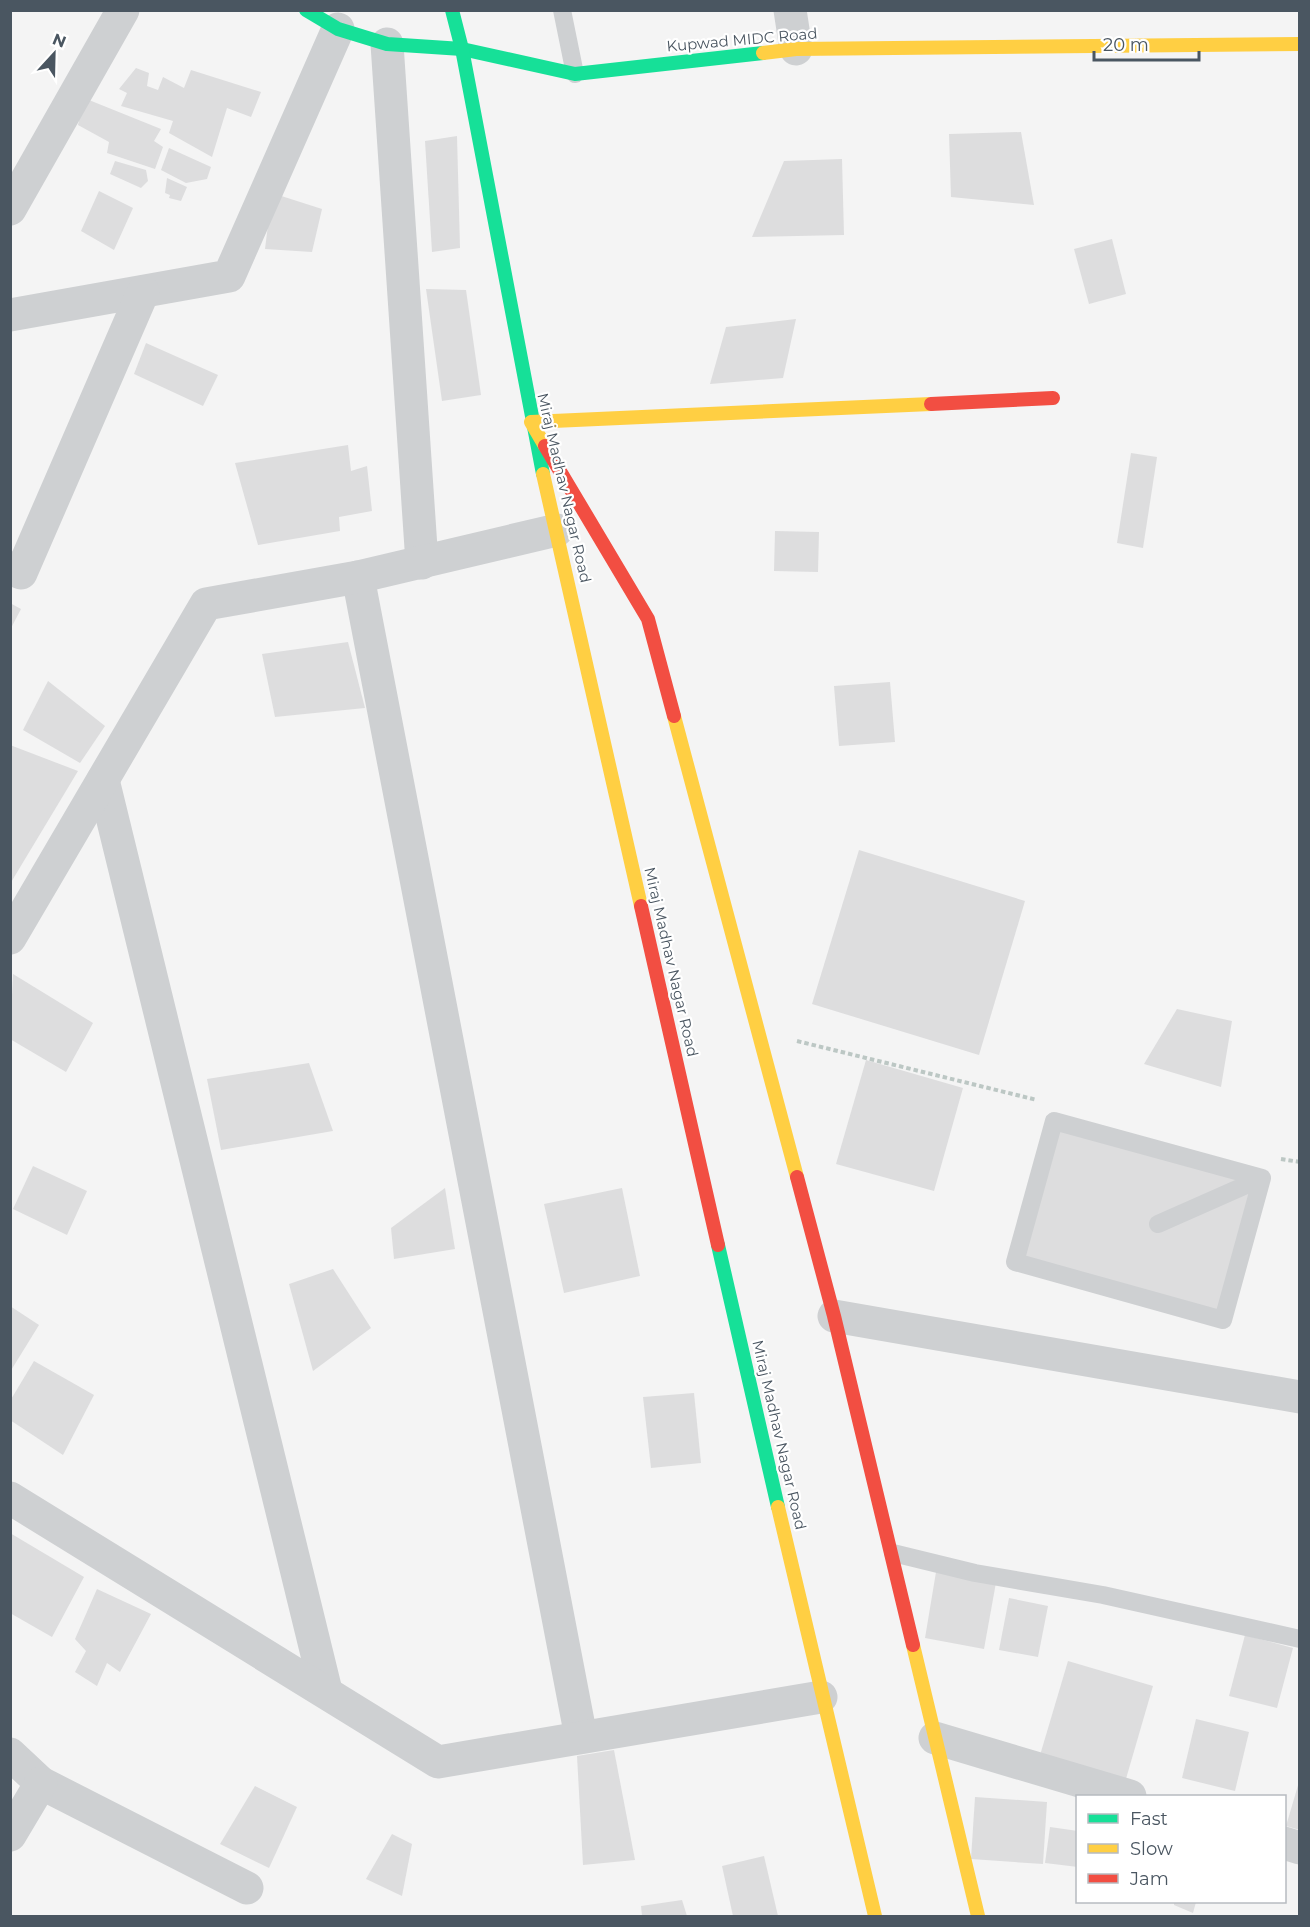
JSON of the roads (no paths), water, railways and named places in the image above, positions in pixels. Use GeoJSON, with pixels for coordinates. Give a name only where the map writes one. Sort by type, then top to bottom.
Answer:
{"type":"FeatureCollection","features":[{"type":"Feature","properties":{"kind":"street"},"geometry":{"type":"LineString","coordinates":[[13,200],[123,10]]}},
{"type":"Feature","properties":{"kind":"street","name":"Kupwad MIDC Road"},"geometry":{"type":"LineString","coordinates":[[306,10],[338,29],[387,44],[462,50],[575,74],[796,49],[1299,44]]}},
{"type":"Feature","properties":{"kind":"street","name":"Miraj Madhav Nagar Road"},"geometry":{"type":"LineString","coordinates":[[452,10],[462,50],[531,422],[821,1697],[874,1917]]}},
{"type":"Feature","properties":{"kind":"street"},"geometry":{"type":"LineString","coordinates":[[790,10],[796,49]]}},
{"type":"Feature","properties":{"kind":"street"},"geometry":{"type":"LineString","coordinates":[[10,315],[229,276],[338,29]]}},
{"type":"Feature","properties":{"kind":"street"},"geometry":{"type":"LineString","coordinates":[[387,44],[422,563]]}},
{"type":"Feature","properties":{"kind":"street"},"geometry":{"type":"LineString","coordinates":[[10,568],[21,573],[143,292]]}},
{"type":"Feature","properties":{"kind":"street"},"geometry":{"type":"LineString","coordinates":[[978,1917],[893,1553],[834,1316],[648,619],[531,422],[1053,398]]}},
{"type":"Feature","properties":{"kind":"street"},"geometry":{"type":"LineString","coordinates":[[10,938],[206,604],[358,577],[556,530]]}},
{"type":"Feature","properties":{"kind":"street"},"geometry":{"type":"LineString","coordinates":[[358,577],[581,1737]]}},
{"type":"Feature","properties":{"kind":"street"},"geometry":{"type":"LineString","coordinates":[[103,780],[326,1691]]}},
{"type":"Feature","properties":{"kind":"street"},"geometry":{"type":"LineString","coordinates":[[834,1316],[1299,1397]]}},
{"type":"Feature","properties":{"kind":"street"},"geometry":{"type":"LineString","coordinates":[[10,1498],[438,1762],[821,1697]]}},
{"type":"Feature","properties":{"kind":"street"},"geometry":{"type":"LineString","coordinates":[[935,1738],[1123,1795]]}},
{"type":"Feature","properties":{"kind":"street"},"geometry":{"type":"LineString","coordinates":[[10,1754],[41,1782],[247,1888]]}},
{"type":"Feature","properties":{"kind":"street"},"geometry":{"type":"LineString","coordinates":[[10,1835],[41,1782]]}},
{"type":"Feature","properties":{"kind":"lane"},"geometry":{"type":"LineString","coordinates":[[562,10],[575,74]]}},
{"type":"Feature","properties":{"kind":"lane"},"geometry":{"type":"LineString","coordinates":[[1054,1121],[1262,1178],[1223,1320],[1015,1262],[1054,1121]]}},
{"type":"Feature","properties":{"kind":"lane"},"geometry":{"type":"LineString","coordinates":[[1158,1224],[1262,1178]]}},
{"type":"Feature","properties":{"kind":"lane"},"geometry":{"type":"LineString","coordinates":[[893,1553],[975,1573],[1102,1595],[1299,1639]]}}]}
